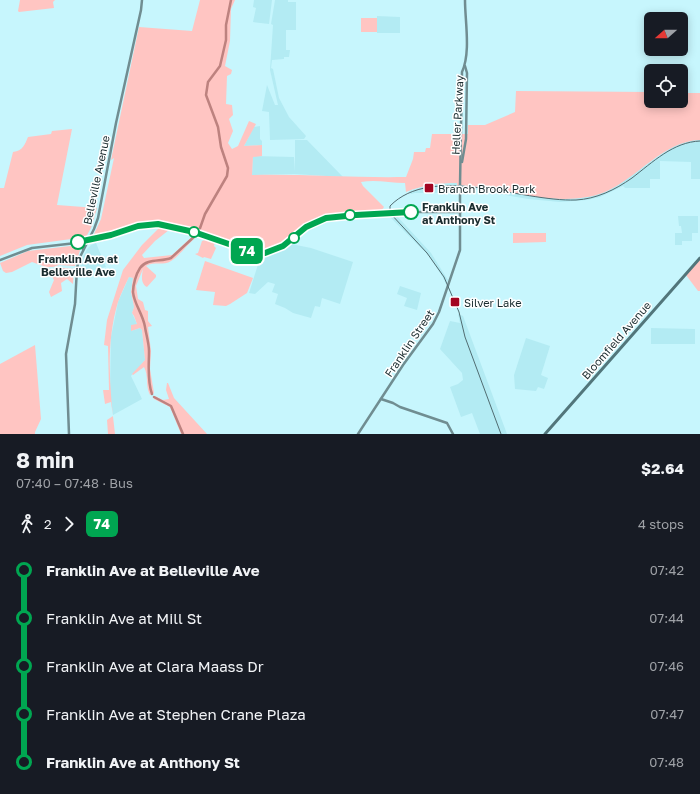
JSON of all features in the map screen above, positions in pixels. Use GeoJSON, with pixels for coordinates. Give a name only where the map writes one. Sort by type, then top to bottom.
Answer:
{"type":"FeatureCollection","features":[{"type":"Feature","properties":{"kind":"main road","name":"Belleville Avenue"},"geometry":{"type":"LineString","coordinates":[[69,434],[66,367],[67,346],[75,304],[78,263],[98,218],[142,0]]}},
{"type":"Feature","properties":{"kind":"main road","name":"Heller Parkway"},"geometry":{"type":"LineString","coordinates":[[461,164],[466,133],[466,0]]}},
{"type":"Feature","properties":{"kind":"main road","name":"Heller Parkway"},"geometry":{"type":"LineString","coordinates":[[460,230],[462,72],[465,66]]}},
{"type":"Feature","properties":{"kind":"main road"},"geometry":{"type":"LineString","coordinates":[[0,260],[32,248],[76,243],[102,238],[138,226],[158,224],[194,232],[252,252],[265,253],[283,246],[306,227],[319,220],[372,213],[461,212]]}},
{"type":"Feature","properties":{"kind":"main road"},"geometry":{"type":"LineString","coordinates":[[94,229],[94,234],[97,237],[102,238]]}},
{"type":"Feature","properties":{"kind":"main road","name":"Franklin Street"},"geometry":{"type":"LineString","coordinates":[[358,434],[438,316],[459,253],[460,230]]}},
{"type":"Feature","properties":{"kind":"main road"},"geometry":{"type":"LineString","coordinates":[[76,243],[82,244],[83,250]]}},
{"type":"Feature","properties":{"kind":"main road","name":"Bloomfield Avenue"},"geometry":{"type":"LineString","coordinates":[[546,434],[700,258]]}},
{"type":"Feature","properties":{"kind":"main road"},"geometry":{"type":"LineString","coordinates":[[381,399],[400,407],[446,422],[453,434]]}},
{"type":"Feature","properties":{"kind":"shaded area"},"geometry":{"type":"Polygon","coordinates":[[[20,0],[55,0],[53,2],[54,8],[19,12],[20,0]]]}},
{"type":"Feature","properties":{"kind":"shaded area","name":"Branch Brook Park"},"geometry":{"type":"Polygon","coordinates":[[[200,0],[235,0],[231,9],[230,41],[225,66],[232,70],[231,74],[227,76],[226,104],[232,105],[233,115],[229,119],[233,131],[228,143],[232,149],[238,146],[249,121],[256,124],[244,146],[262,145],[262,156],[253,157],[252,175],[406,177],[414,152],[425,152],[426,148],[430,148],[432,134],[468,134],[468,125],[485,125],[515,112],[516,91],[644,92],[644,108],[688,108],[688,93],[700,93],[700,140],[687,142],[662,153],[629,178],[605,192],[576,199],[528,196],[482,187],[457,185],[457,183],[431,185],[406,192],[405,183],[377,181],[361,182],[363,186],[384,207],[381,211],[347,212],[322,217],[306,225],[275,249],[265,251],[244,248],[201,232],[160,223],[145,224],[96,237],[94,234],[101,219],[114,158],[111,160],[139,27],[192,31],[200,0]]]}},
{"type":"Feature","properties":{"kind":"shaded area"},"geometry":{"type":"Polygon","coordinates":[[[254,0],[272,0],[269,24],[253,22],[256,8],[253,7],[254,0]]]}},
{"type":"Feature","properties":{"kind":"shaded area"},"geometry":{"type":"Polygon","coordinates":[[[275,0],[288,0],[288,2],[296,2],[296,30],[286,30],[286,50],[290,50],[289,57],[272,60],[271,68],[273,69],[279,98],[289,117],[306,136],[304,139],[270,140],[269,112],[262,111],[267,85],[275,105],[278,105],[270,70],[273,25],[271,24],[275,0]]]}},
{"type":"Feature","properties":{"kind":"shaded area"},"geometry":{"type":"Polygon","coordinates":[[[377,16],[400,17],[400,33],[377,33],[377,16]]]}},
{"type":"Feature","properties":{"kind":"shaded area"},"geometry":{"type":"Polygon","coordinates":[[[361,18],[377,18],[377,32],[361,32],[361,18]]]}},
{"type":"Feature","properties":{"kind":"shaded area"},"geometry":{"type":"Polygon","coordinates":[[[260,126],[260,139],[262,141],[262,145],[244,146],[254,127],[260,126]]]}},
{"type":"Feature","properties":{"kind":"shaded area"},"geometry":{"type":"Polygon","coordinates":[[[72,129],[57,205],[97,208],[91,228],[86,237],[27,245],[0,256],[0,188],[4,188],[13,152],[21,149],[25,145],[28,137],[51,134],[52,131],[72,129]]]}},
{"type":"Feature","properties":{"kind":"shaded area"},"geometry":{"type":"Polygon","coordinates":[[[295,140],[307,140],[343,177],[294,174],[252,175],[253,156],[294,157],[295,172],[295,140]]]}},
{"type":"Feature","properties":{"kind":"shaded area"},"geometry":{"type":"Polygon","coordinates":[[[700,140],[700,179],[691,179],[691,162],[660,161],[660,179],[650,179],[650,188],[625,188],[623,186],[600,197],[587,200],[560,202],[528,199],[465,188],[439,188],[439,193],[411,194],[409,191],[434,184],[457,183],[458,185],[535,196],[572,198],[586,197],[605,192],[672,147],[680,143],[700,140]]]}},
{"type":"Feature","properties":{"kind":"shaded area"},"geometry":{"type":"Polygon","coordinates":[[[390,214],[395,214],[431,253],[448,280],[446,284],[429,256],[389,216],[390,214]]]}},
{"type":"Feature","properties":{"kind":"shaded area"},"geometry":{"type":"Polygon","coordinates":[[[678,216],[698,216],[698,233],[692,233],[692,241],[682,241],[682,245],[675,245],[675,233],[682,233],[681,226],[679,226],[678,216]]]}},
{"type":"Feature","properties":{"kind":"shaded area"},"geometry":{"type":"Polygon","coordinates":[[[160,227],[169,230],[155,241],[142,255],[144,258],[172,255],[194,235],[197,236],[171,261],[146,266],[156,275],[156,277],[147,287],[142,281],[143,269],[136,286],[138,299],[143,302],[145,310],[148,311],[148,321],[152,326],[148,327],[151,351],[150,369],[154,393],[150,395],[144,367],[133,375],[132,374],[145,360],[142,330],[140,328],[131,331],[131,325],[137,324],[132,313],[134,307],[131,292],[133,278],[129,277],[126,283],[118,302],[111,335],[110,385],[113,416],[111,402],[105,404],[103,390],[109,390],[108,346],[104,345],[107,320],[123,270],[142,245],[160,227]]]}},
{"type":"Feature","properties":{"kind":"shaded area"},"geometry":{"type":"Polygon","coordinates":[[[513,233],[546,233],[546,242],[513,243],[513,233]]]}},
{"type":"Feature","properties":{"kind":"shaded area"},"geometry":{"type":"Polygon","coordinates":[[[205,240],[215,242],[214,246],[216,248],[211,259],[203,258],[195,254],[198,253],[202,241],[205,240]]]}},
{"type":"Feature","properties":{"kind":"shaded area"},"geometry":{"type":"Polygon","coordinates":[[[96,243],[106,267],[86,272],[79,271],[82,259],[87,249],[96,243]]]}},
{"type":"Feature","properties":{"kind":"shaded area"},"geometry":{"type":"Polygon","coordinates":[[[291,244],[311,248],[353,262],[340,304],[322,298],[320,307],[315,306],[311,318],[293,313],[275,304],[278,294],[272,292],[275,284],[268,282],[255,294],[249,293],[261,255],[274,253],[291,244]]]}},
{"type":"Feature","properties":{"kind":"shaded area"},"geometry":{"type":"Polygon","coordinates":[[[79,245],[81,247],[75,266],[59,265],[46,267],[32,262],[12,272],[6,273],[3,271],[0,263],[28,251],[79,245]]]}},
{"type":"Feature","properties":{"kind":"shaded area"},"geometry":{"type":"Polygon","coordinates":[[[700,258],[700,291],[698,291],[686,275],[700,258]]]}},
{"type":"Feature","properties":{"kind":"shaded area"},"geometry":{"type":"Polygon","coordinates":[[[205,261],[253,278],[247,293],[226,306],[213,305],[215,292],[196,290],[205,261]]]}},
{"type":"Feature","properties":{"kind":"shaded area"},"geometry":{"type":"Polygon","coordinates":[[[57,269],[74,269],[73,284],[67,279],[61,283],[62,291],[51,297],[49,292],[54,280],[51,275],[57,269]]]}},
{"type":"Feature","properties":{"kind":"shaded area"},"geometry":{"type":"Polygon","coordinates":[[[129,277],[133,278],[131,292],[134,307],[132,313],[137,324],[131,331],[140,328],[142,330],[145,360],[131,376],[142,399],[113,415],[110,391],[111,337],[118,302],[129,277]]]}},
{"type":"Feature","properties":{"kind":"shaded area"},"geometry":{"type":"Polygon","coordinates":[[[400,286],[421,293],[417,310],[404,306],[407,298],[397,294],[400,286]]]}},
{"type":"Feature","properties":{"kind":"shaded area"},"geometry":{"type":"Polygon","coordinates":[[[458,314],[463,316],[507,434],[480,434],[472,413],[461,417],[450,387],[463,380],[462,373],[440,349],[450,321],[460,323],[458,314]]]}},
{"type":"Feature","properties":{"kind":"shaded area"},"geometry":{"type":"Polygon","coordinates":[[[651,328],[695,329],[695,344],[651,344],[651,328]]]}},
{"type":"Feature","properties":{"kind":"shaded area"},"geometry":{"type":"Polygon","coordinates":[[[526,338],[550,346],[541,375],[548,378],[544,389],[538,387],[536,391],[515,389],[514,375],[526,338]]]}},
{"type":"Feature","properties":{"kind":"shaded area"},"geometry":{"type":"Polygon","coordinates":[[[35,345],[41,419],[35,434],[0,434],[0,364],[35,345]]]}},
{"type":"Feature","properties":{"kind":"shaded area"},"geometry":{"type":"Polygon","coordinates":[[[167,383],[174,398],[207,434],[181,434],[170,407],[154,399],[153,397],[155,396],[163,400],[169,399],[166,390],[167,383]]]}},
{"type":"Feature","properties":{"kind":"shaded area"},"geometry":{"type":"Polygon","coordinates":[[[113,416],[115,434],[108,434],[107,420],[113,416]]]}},
{"type":"Feature","properties":{"kind":"waterway"},"geometry":{"type":"LineString","coordinates":[[199,231],[205,214],[227,176],[228,168],[221,147],[218,127],[206,95],[208,82],[220,66],[226,40],[226,25],[231,0]]}},
{"type":"Feature","properties":{"kind":"waterway"},"geometry":{"type":"LineString","coordinates":[[152,394],[149,378],[148,342],[144,322],[135,301],[133,292],[135,280],[140,268],[143,265],[150,261],[171,258],[196,235]]}},
{"type":"Feature","properties":{"kind":"waterway"},"geometry":{"type":"LineString","coordinates":[[154,397],[171,406],[183,434]]}},
{"type":"Feature","properties":{"kind":"tram line"},"geometry":{"type":"LineString","coordinates":[[501,434],[465,337],[459,312],[444,277],[427,253],[390,213],[390,206],[408,193],[429,187],[453,186],[478,188],[554,199],[576,200],[591,198],[619,186],[672,149],[690,142],[700,141]]}},
{"type":"Feature","properties":{"kind":"bus line","name":"74"},"geometry":{"type":"LineString","coordinates":[[78,242],[102,238],[138,226],[158,224],[194,232],[252,252],[265,253],[283,246],[306,227],[326,218],[372,213],[411,212]]}},
{"type":"Feature","properties":{"kind":"place","name":"Branch Brook Park"},"geometry":{"type":"Point","coordinates":[429,188]}},
{"type":"Feature","properties":{"kind":"place","name":"Franklin Ave at Anthony St"},"geometry":{"type":"Point","coordinates":[411,212]}},
{"type":"Feature","properties":{"kind":"place","name":"Franklin Ave at Belleville Ave"},"geometry":{"type":"Point","coordinates":[78,242]}},
{"type":"Feature","properties":{"kind":"place","name":"Silver Lake"},"geometry":{"type":"Point","coordinates":[455,302]}}]}
